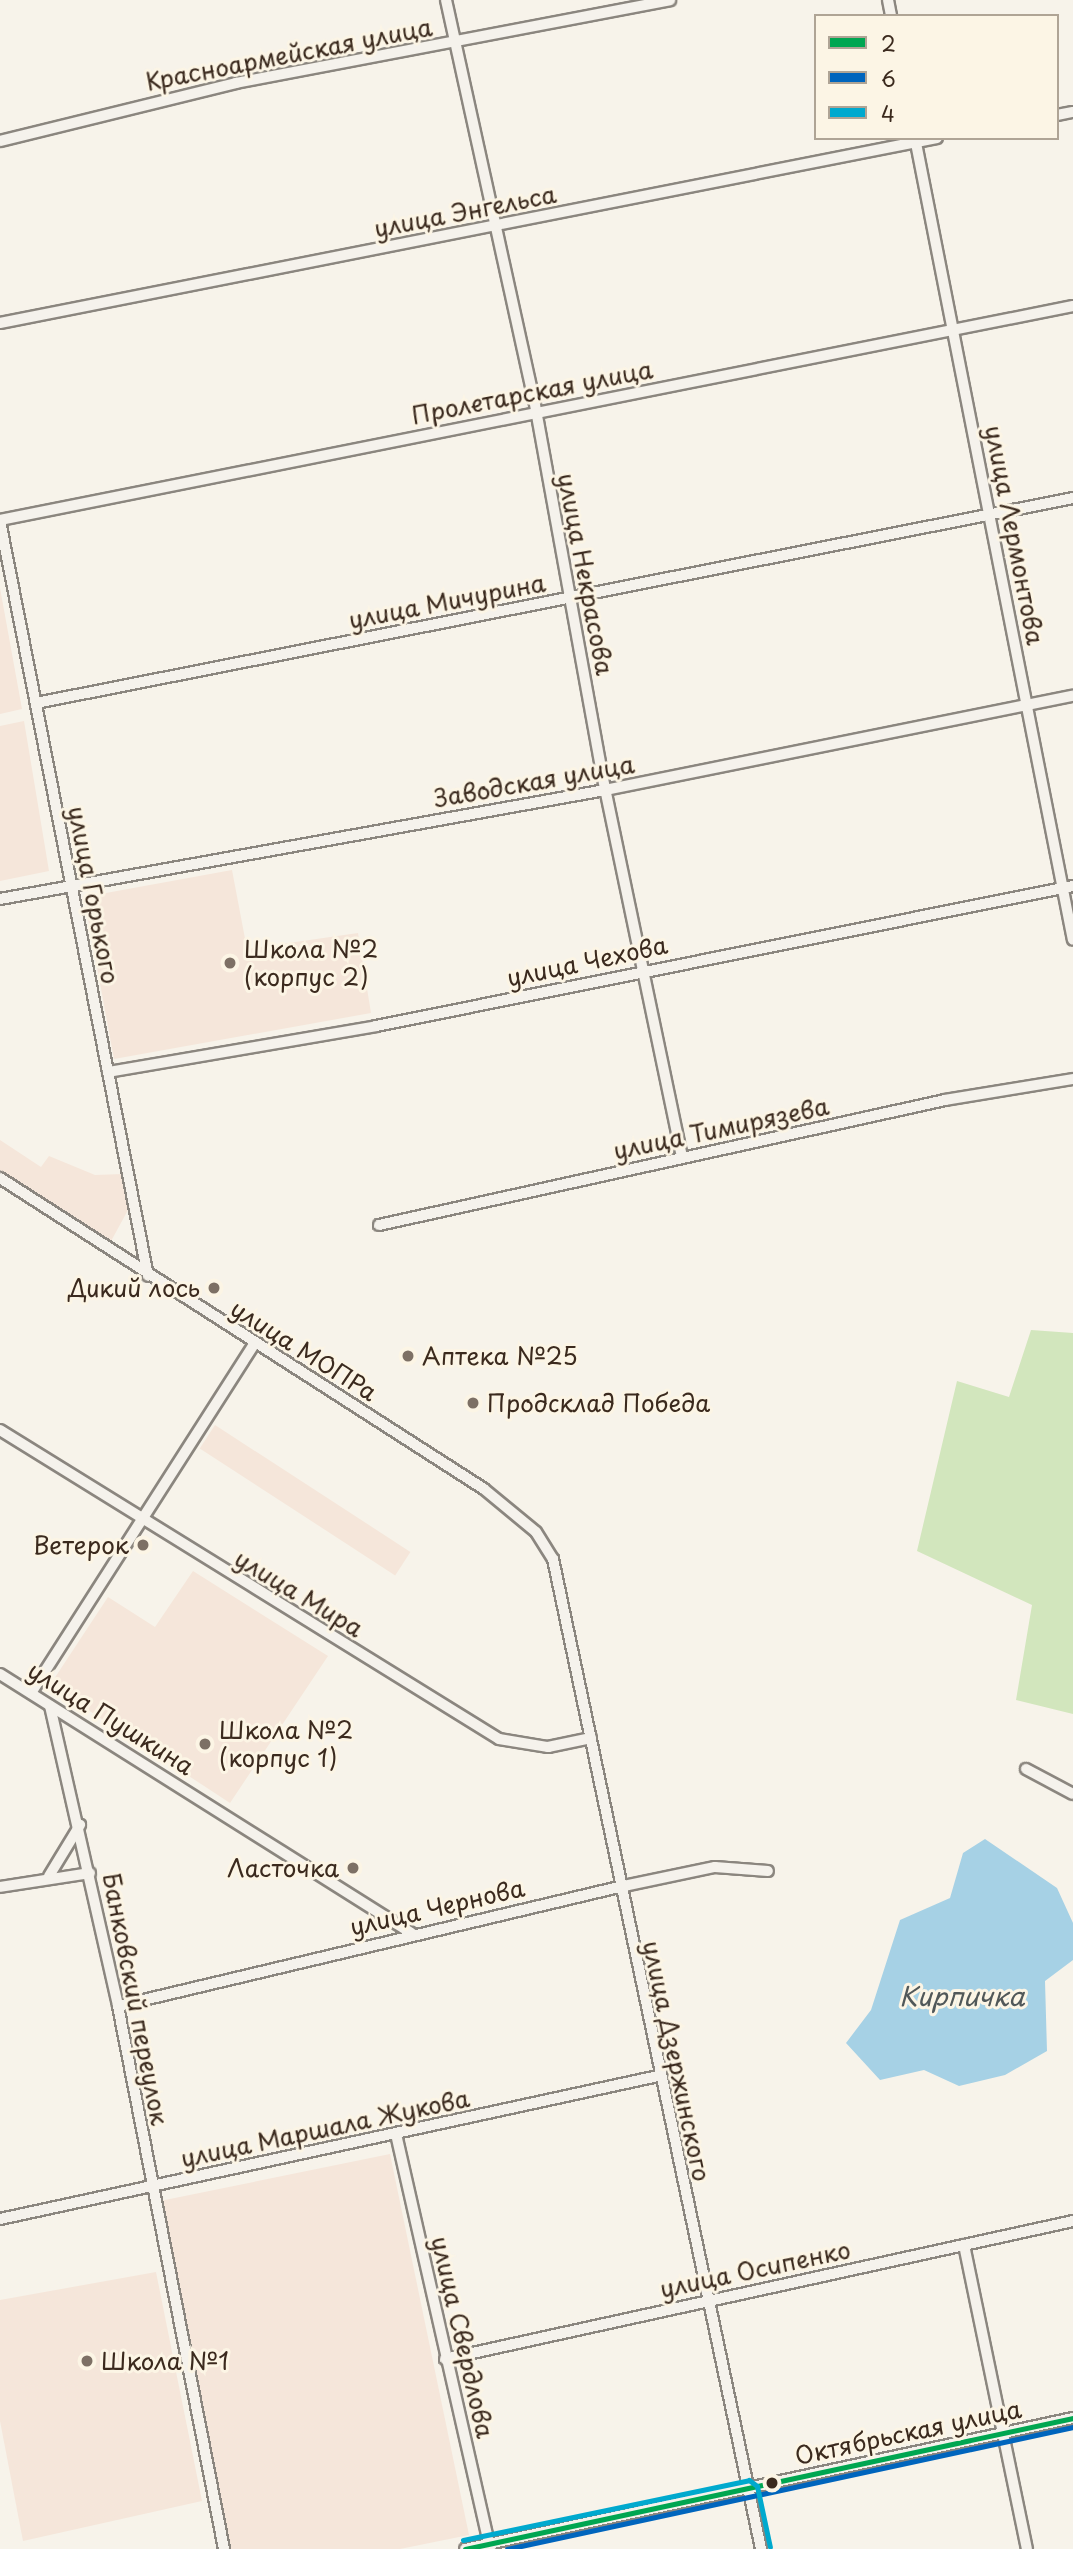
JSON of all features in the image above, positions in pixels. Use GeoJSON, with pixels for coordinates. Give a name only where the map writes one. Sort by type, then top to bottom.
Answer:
{"type":"FeatureCollection","features":[{"type":"Feature","properties":{"kind":"street","name":"улица Некрасова"},"geometry":{"type":"LineString","coordinates":[[446,0],[496,226],[572,597],[605,790],[682,1158]]}},
{"type":"Feature","properties":{"kind":"street","name":"Красноармейская улица"},"geometry":{"type":"LineString","coordinates":[[0,141],[236,83],[670,0]]}},
{"type":"Feature","properties":{"kind":"street","name":"улица Энгельса"},"geometry":{"type":"LineString","coordinates":[[0,323],[916,140]]}},
{"type":"Feature","properties":{"kind":"street","name":"улица Лермонтова"},"geometry":{"type":"LineString","coordinates":[[916,140],[1028,705],[1068,887],[1073,940]]}},
{"type":"Feature","properties":{"kind":"street","name":"Пролетарская улица"},"geometry":{"type":"LineString","coordinates":[[0,520],[1073,306]]}},
{"type":"Feature","properties":{"kind":"street","name":"улица Мичурина"},"geometry":{"type":"LineString","coordinates":[[36,704],[1073,498]]}},
{"type":"Feature","properties":{"kind":"street","name":"улица Горького"},"geometry":{"type":"LineString","coordinates":[[0,520],[148,1276]]}},
{"type":"Feature","properties":{"kind":"street","name":"Заводская улица"},"geometry":{"type":"LineString","coordinates":[[0,899],[605,790],[1073,696]]}},
{"type":"Feature","properties":{"kind":"street","name":"улица Чехова"},"geometry":{"type":"LineString","coordinates":[[108,1072],[376,1026],[1068,887]]}},
{"type":"Feature","properties":{"kind":"street","name":"улица Тимирязева"},"geometry":{"type":"LineString","coordinates":[[379,1225],[682,1158],[1073,1079]]}},
{"type":"Feature","properties":{"kind":"street","name":"улица МОПРа"},"geometry":{"type":"LineString","coordinates":[[0,1178],[148,1276],[484,1489],[536,1532],[563,1580]]}},
{"type":"Feature","properties":{"kind":"street"},"geometry":{"type":"LineString","coordinates":[[31,1693],[254,1344]]}},
{"type":"Feature","properties":{"kind":"street","name":"улица Мира"},"geometry":{"type":"LineString","coordinates":[[0,1430],[141,1522],[499,1739],[539,1747],[590,1738]]}},
{"type":"Feature","properties":{"kind":"street","name":"улица Дзержинского"},"geometry":{"type":"LineString","coordinates":[[563,1580],[619,1887],[761,2549]]}},
{"type":"Feature","properties":{"kind":"street","name":"улица Пушкина"},"geometry":{"type":"LineString","coordinates":[[0,1674],[411,1933]]}},
{"type":"Feature","properties":{"kind":"street","name":"Банковский переулок"},"geometry":{"type":"LineString","coordinates":[[50,1706],[80,1825],[118,2006],[150,2188],[224,2549]]}},
{"type":"Feature","properties":{"kind":"street"},"geometry":{"type":"LineString","coordinates":[[1026,1769],[1073,1794]]}},
{"type":"Feature","properties":{"kind":"street"},"geometry":{"type":"LineString","coordinates":[[49,1875],[80,1825]]}},
{"type":"Feature","properties":{"kind":"street","name":"улица Чернова"},"geometry":{"type":"LineString","coordinates":[[118,2006],[411,1933],[715,1867],[768,1871]]}},
{"type":"Feature","properties":{"kind":"street"},"geometry":{"type":"LineString","coordinates":[[0,1887],[49,1875],[90,1873]]}},
{"type":"Feature","properties":{"kind":"street","name":"улица Маршала Жукова"},"geometry":{"type":"LineString","coordinates":[[0,2219],[658,2076]]}},
{"type":"Feature","properties":{"kind":"street","name":"улица Свердлова"},"geometry":{"type":"LineString","coordinates":[[396,2134],[445,2359],[490,2546]]}},
{"type":"Feature","properties":{"kind":"street","name":"улица Осипенко"},"geometry":{"type":"LineString","coordinates":[[445,2359],[1073,2221]]}},
{"type":"Feature","properties":{"kind":"street"},"geometry":{"type":"LineString","coordinates":[[964,2245],[1000,2434],[1027,2549]]}},
{"type":"Feature","properties":{"kind":"street","name":"Октябрьская улица"},"geometry":{"type":"LineString","coordinates":[[465,2549],[490,2546],[1073,2418]]}},
{"type":"Feature","properties":{"kind":"shaded area"},"geometry":{"type":"Polygon","coordinates":[[[0,588],[22,709],[0,714],[0,588]]]}},
{"type":"Feature","properties":{"kind":"shaded area"},"geometry":{"type":"Polygon","coordinates":[[[24,721],[49,871],[0,881],[0,726],[24,721]]]}},
{"type":"Feature","properties":{"kind":"shaded area","name":"Школа №2 (корпус 2)"},"geometry":{"type":"Polygon","coordinates":[[[232,870],[247,949],[358,933],[371,1013],[114,1059],[84,897],[232,870]]]}},
{"type":"Feature","properties":{"kind":"shaded area"},"geometry":{"type":"Polygon","coordinates":[[[0,1140],[41,1167],[49,1156],[95,1175],[123,1174],[128,1210],[110,1243],[0,1170],[0,1140]]]}},
{"type":"Feature","properties":{"kind":"shaded area"},"geometry":{"type":"Polygon","coordinates":[[[215,1425],[410,1552],[395,1575],[200,1448],[215,1425]]]}},
{"type":"Feature","properties":{"kind":"shaded area","name":"Школа №2 (корпус 1)"},"geometry":{"type":"Polygon","coordinates":[[[193,1571],[328,1656],[230,1803],[50,1685],[108,1597],[155,1627],[193,1571]]]}},
{"type":"Feature","properties":{"kind":"shaded area"},"geometry":{"type":"Polygon","coordinates":[[[390,2154],[469,2535],[400,2549],[230,2549],[160,2201],[390,2154]]]}},
{"type":"Feature","properties":{"kind":"shaded area","name":"Школа №1"},"geometry":{"type":"Polygon","coordinates":[[[156,2272],[202,2501],[23,2541],[0,2421],[0,2300],[156,2272]]]}},
{"type":"Feature","properties":{"kind":"green space"},"geometry":{"type":"Polygon","coordinates":[[[1031,1330],[1073,1333],[1073,1714],[1016,1700],[1032,1605],[917,1551],[957,1381],[1009,1397],[1031,1330]]]}},
{"type":"Feature","properties":{"kind":"water","name":"Кирпичка"},"geometry":{"type":"Polygon","coordinates":[[[985,1839],[1057,1888],[1073,1923],[1073,1960],[1045,1981],[1047,2051],[1005,2075],[959,2086],[924,2070],[880,2080],[846,2043],[871,2010],[900,1920],[950,1898],[963,1853],[985,1839]]]}},
{"type":"Feature","properties":{"kind":"transit line","name":"2"},"geometry":{"type":"LineString","coordinates":[[465,2549],[1073,2418]]}},
{"type":"Feature","properties":{"kind":"transit line","name":"6"},"geometry":{"type":"LineString","coordinates":[[507,2549],[1073,2427]]}},
{"type":"Feature","properties":{"kind":"transit line","name":"4"},"geometry":{"type":"LineString","coordinates":[[463,2540],[749,2480],[757,2486],[770,2547]]}},
{"type":"Feature","properties":{"kind":"place","name":"Школа №2 (корпус 2)"},"geometry":{"type":"Point","coordinates":[230,963]}},
{"type":"Feature","properties":{"kind":"place","name":"Дикий лось"},"geometry":{"type":"Point","coordinates":[214,1288]}},
{"type":"Feature","properties":{"kind":"place","name":"Аптека №25"},"geometry":{"type":"Point","coordinates":[408,1356]}},
{"type":"Feature","properties":{"kind":"place","name":"Продсклад Победа"},"geometry":{"type":"Point","coordinates":[473,1403]}},
{"type":"Feature","properties":{"kind":"place","name":"Ветерок"},"geometry":{"type":"Point","coordinates":[143,1545]}},
{"type":"Feature","properties":{"kind":"place","name":"Школа №2 (корпус 1)"},"geometry":{"type":"Point","coordinates":[205,1744]}},
{"type":"Feature","properties":{"kind":"place","name":"Ласточка"},"geometry":{"type":"Point","coordinates":[353,1868]}},
{"type":"Feature","properties":{"kind":"place","name":"Школа №1"},"geometry":{"type":"Point","coordinates":[87,2361]}}]}
